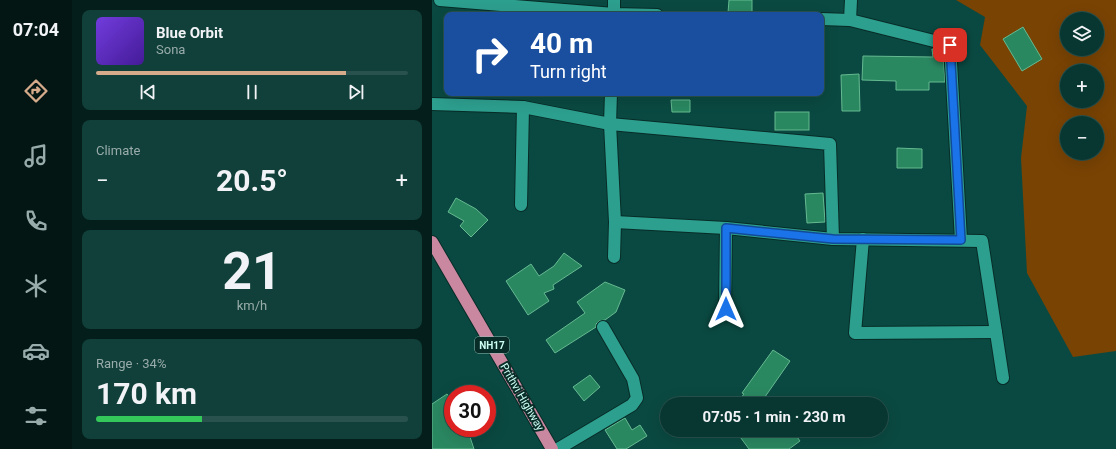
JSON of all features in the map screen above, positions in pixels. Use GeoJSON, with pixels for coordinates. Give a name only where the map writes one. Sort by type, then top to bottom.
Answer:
{"type":"FeatureCollection","features":[{"type":"Feature","properties":{"kind":"highway","name":"Prithvi Highway"},"geometry":{"type":"LineString","coordinates":[[432,242],[552,449]]}},
{"type":"Feature","properties":{"kind":"street"},"geometry":{"type":"LineString","coordinates":[[440,0],[589,12]]}},
{"type":"Feature","properties":{"kind":"street"},"geometry":{"type":"LineString","coordinates":[[614,0],[614,12]]}},
{"type":"Feature","properties":{"kind":"street"},"geometry":{"type":"LineString","coordinates":[[850,20],[851,0]]}},
{"type":"Feature","properties":{"kind":"street"},"geometry":{"type":"LineString","coordinates":[[824,19],[850,20],[950,45],[961,240]]}},
{"type":"Feature","properties":{"kind":"street"},"geometry":{"type":"LineString","coordinates":[[611,96],[610,124],[615,222],[614,257]]}},
{"type":"Feature","properties":{"kind":"street"},"geometry":{"type":"LineString","coordinates":[[432,104],[524,107],[610,124],[830,144],[833,239]]}},
{"type":"Feature","properties":{"kind":"street"},"geometry":{"type":"LineString","coordinates":[[521,205],[524,107]]}},
{"type":"Feature","properties":{"kind":"street"},"geometry":{"type":"LineString","coordinates":[[615,222],[726,228],[833,239],[982,241],[1002,378]]}},
{"type":"Feature","properties":{"kind":"street"},"geometry":{"type":"LineString","coordinates":[[726,228],[726,309]]}},
{"type":"Feature","properties":{"kind":"street"},"geometry":{"type":"LineString","coordinates":[[863,239],[855,333],[996,332]]}},
{"type":"Feature","properties":{"kind":"street"},"geometry":{"type":"LineString","coordinates":[[558,449],[632,404],[637,398],[633,379],[603,326]]}},
{"type":"Feature","properties":{"kind":"shaded area"},"geometry":{"type":"Polygon","coordinates":[[[956,0],[1116,0],[1116,351],[1073,357],[1027,273],[1021,158],[1027,106],[980,45],[985,17],[956,0]]]}},
{"type":"Feature","properties":{"kind":"building"},"geometry":{"type":"Polygon","coordinates":[[[729,0],[752,0],[752,12],[728,12],[729,0]]]}},
{"type":"Feature","properties":{"kind":"building"},"geometry":{"type":"Polygon","coordinates":[[[1023,27],[1042,59],[1022,71],[1003,39],[1023,27]]]}},
{"type":"Feature","properties":{"kind":"building"},"geometry":{"type":"Polygon","coordinates":[[[932,49],[943,51],[945,82],[929,82],[929,90],[896,90],[896,81],[862,80],[863,56],[933,57],[932,49]]]}},
{"type":"Feature","properties":{"kind":"building"},"geometry":{"type":"Polygon","coordinates":[[[859,74],[860,111],[842,111],[841,75],[859,74]]]}},
{"type":"Feature","properties":{"kind":"building"},"geometry":{"type":"Polygon","coordinates":[[[671,100],[690,100],[690,112],[672,112],[671,100]]]}},
{"type":"Feature","properties":{"kind":"building"},"geometry":{"type":"Polygon","coordinates":[[[775,112],[809,112],[809,130],[775,130],[775,112]]]}},
{"type":"Feature","properties":{"kind":"building"},"geometry":{"type":"Polygon","coordinates":[[[897,148],[922,149],[922,168],[897,168],[897,148]]]}},
{"type":"Feature","properties":{"kind":"building"},"geometry":{"type":"Polygon","coordinates":[[[823,193],[825,222],[807,223],[805,194],[823,193]]]}},
{"type":"Feature","properties":{"kind":"building"},"geometry":{"type":"Polygon","coordinates":[[[456,198],[476,209],[488,220],[471,237],[460,226],[464,221],[448,212],[456,198]]]}},
{"type":"Feature","properties":{"kind":"building"},"geometry":{"type":"Polygon","coordinates":[[[564,253],[582,266],[553,285],[554,289],[544,293],[549,301],[528,315],[506,281],[531,264],[539,276],[554,266],[564,253]]]}},
{"type":"Feature","properties":{"kind":"building"},"geometry":{"type":"Polygon","coordinates":[[[605,282],[625,290],[616,312],[605,320],[599,321],[596,324],[596,327],[555,353],[546,340],[585,313],[577,302],[605,282]]]}},
{"type":"Feature","properties":{"kind":"building"},"geometry":{"type":"Polygon","coordinates":[[[773,350],[790,361],[765,397],[742,397],[744,394],[742,393],[773,350]]]}},
{"type":"Feature","properties":{"kind":"building"},"geometry":{"type":"Polygon","coordinates":[[[590,375],[600,387],[584,401],[573,387],[590,375]]]}},
{"type":"Feature","properties":{"kind":"building"},"geometry":{"type":"Polygon","coordinates":[[[444,396],[444,437],[470,437],[474,449],[432,449],[432,404],[444,396]]]}},
{"type":"Feature","properties":{"kind":"building"},"geometry":{"type":"Polygon","coordinates":[[[625,418],[632,430],[640,425],[647,436],[626,449],[617,449],[605,430],[625,418]]]}},
{"type":"Feature","properties":{"kind":"building"},"geometry":{"type":"Polygon","coordinates":[[[740,437],[797,437],[800,441],[789,449],[749,449],[740,437]]]}},
{"type":"Feature","properties":{"kind":"route"},"geometry":{"type":"LineString","coordinates":[[726,309],[726,228],[833,239],[961,240],[950,45]]}}]}
